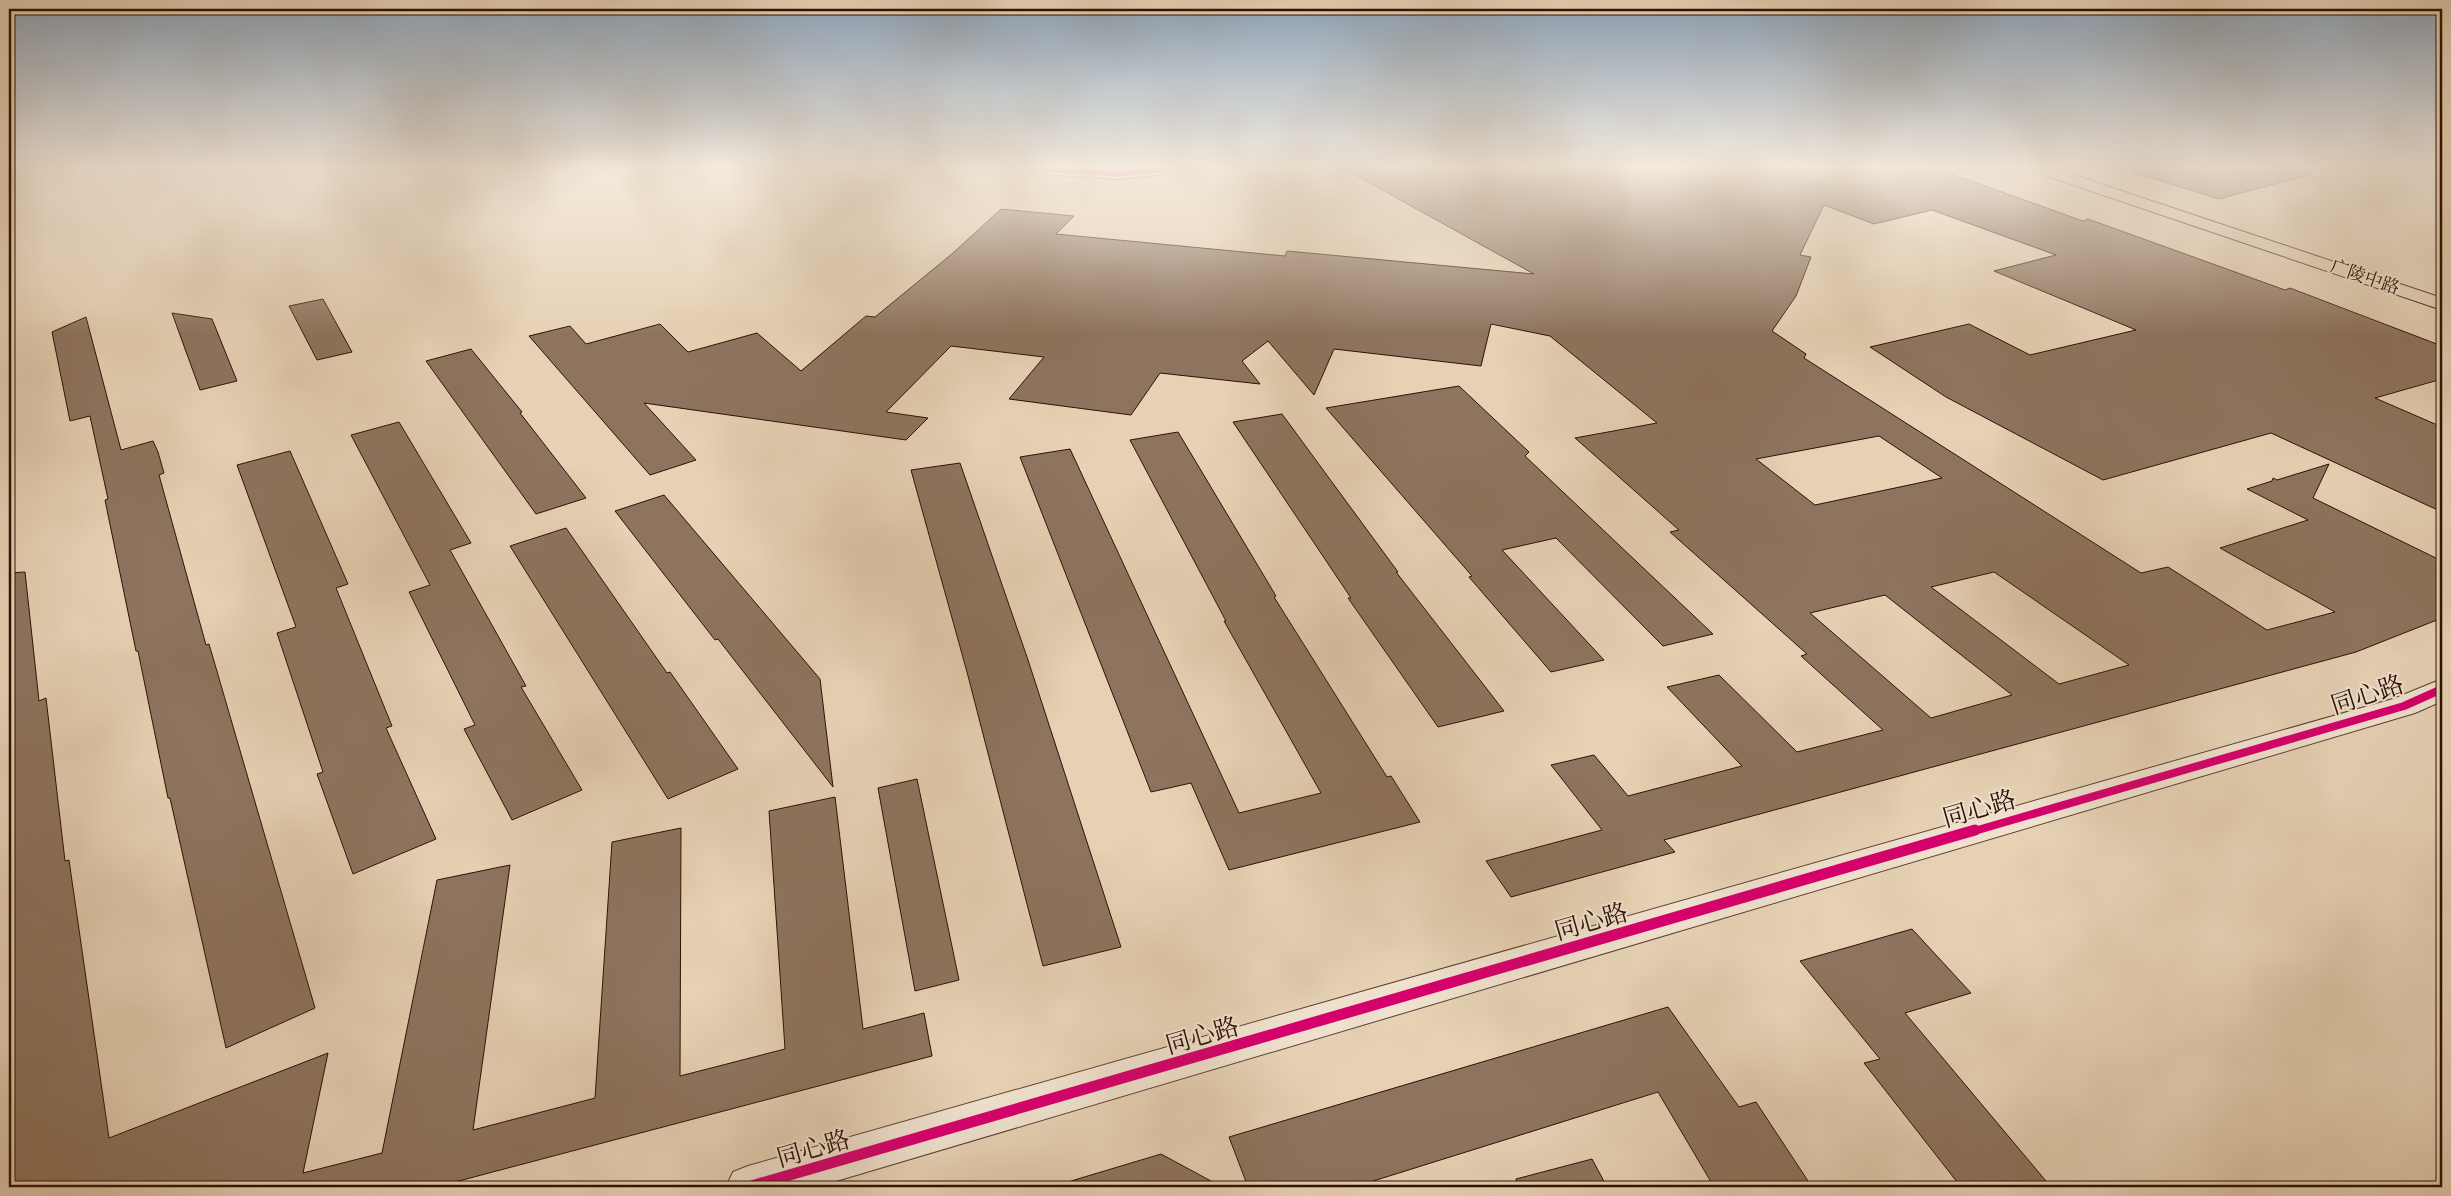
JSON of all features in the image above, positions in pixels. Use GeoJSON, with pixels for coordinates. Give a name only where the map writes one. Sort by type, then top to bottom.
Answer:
{"type":"FeatureCollection","features":[{"type":"Feature","properties":{"kind":"main road","name":"广陵中路"},"geometry":{"type":"LineString","coordinates":[[2197,222],[2442,304]]}},
{"type":"Feature","properties":{"kind":"street","name":"同心路"},"geometry":{"type":"LineString","coordinates":[[748,1187],[2404,706],[2442,689]]}},
{"type":"Feature","properties":{"kind":"building"},"geometry":{"type":"Polygon","coordinates":[[[987,222],[1068,222],[1056,234],[1285,256],[1287,251],[1534,274],[1440,222],[1816,222],[1800,255],[1811,257],[1796,296],[1772,331],[1806,354],[1804,358],[2141,573],[2168,567],[2267,630],[2335,612],[2220,548],[2308,520],[2247,489],[2272,481],[2273,478],[2277,480],[2329,464],[2313,498],[2442,561],[2442,618],[2356,652],[1664,840],[1675,852],[1511,897],[1486,861],[1602,830],[1551,765],[1594,755],[1628,796],[1742,766],[1667,687],[1719,675],[1797,752],[1883,730],[1801,656],[1807,654],[1670,532],[1679,530],[1575,438],[1657,423],[1550,336],[1491,324],[1481,366],[1334,349],[1314,395],[1268,341],[1242,361],[1260,384],[1160,373],[1131,415],[1009,399],[1044,357],[951,346],[886,412],[928,418],[906,440],[644,403],[696,460],[650,475],[529,336],[570,326],[586,344],[660,324],[688,352],[757,333],[801,371],[866,316],[875,317],[953,253],[987,222]],[[1879,436],[1756,459],[1815,505],[1942,478],[1879,436]],[[1994,572],[1931,587],[2059,684],[2129,665],[1994,572]],[[1885,595],[1810,613],[1931,718],[2012,695],[1885,595]]]}},
{"type":"Feature","properties":{"kind":"building"},"geometry":{"type":"Polygon","coordinates":[[[1868,222],[1883,222],[1874,224],[1868,222]]]}},
{"type":"Feature","properties":{"kind":"building"},"geometry":{"type":"Polygon","coordinates":[[[1965,222],[2096,222],[2285,290],[2290,288],[2442,346],[2442,379],[2375,398],[2442,427],[2442,512],[2271,433],[2103,480],[1946,397],[1870,347],[1969,324],[2030,355],[2136,330],[1994,271],[2056,255],[1965,222]]]}},
{"type":"Feature","properties":{"kind":"building"},"geometry":{"type":"Polygon","coordinates":[[[323,299],[352,352],[317,360],[289,306],[323,299]]]}},
{"type":"Feature","properties":{"kind":"building"},"geometry":{"type":"Polygon","coordinates":[[[172,313],[212,319],[237,381],[200,390],[172,313]]]}},
{"type":"Feature","properties":{"kind":"building"},"geometry":{"type":"Polygon","coordinates":[[[86,317],[121,450],[153,441],[158,452],[164,473],[159,475],[206,645],[209,644],[315,1008],[226,1048],[170,798],[168,798],[138,651],[136,651],[105,500],[108,499],[90,416],[70,421],[52,332],[86,317]]]}},
{"type":"Feature","properties":{"kind":"building"},"geometry":{"type":"Polygon","coordinates":[[[471,349],[522,412],[520,413],[586,498],[536,514],[426,361],[471,349]]]}},
{"type":"Feature","properties":{"kind":"building"},"geometry":{"type":"Polygon","coordinates":[[[1459,386],[1529,452],[1525,456],[1713,634],[1663,646],[1556,538],[1502,550],[1604,660],[1551,672],[1469,577],[1472,576],[1326,408],[1459,386]]]}},
{"type":"Feature","properties":{"kind":"building"},"geometry":{"type":"Polygon","coordinates":[[[1282,414],[1398,572],[1396,572],[1504,711],[1438,727],[1348,598],[1351,598],[1233,422],[1282,414]]]}},
{"type":"Feature","properties":{"kind":"building"},"geometry":{"type":"Polygon","coordinates":[[[399,422],[471,543],[450,550],[526,686],[521,687],[582,790],[512,820],[464,729],[475,725],[409,592],[430,585],[351,435],[399,422]]]}},
{"type":"Feature","properties":{"kind":"building"},"geometry":{"type":"Polygon","coordinates":[[[1178,432],[1276,596],[1274,597],[1387,777],[1391,776],[1420,822],[1229,870],[1191,783],[1151,792],[1020,457],[1070,449],[1239,813],[1321,793],[1224,621],[1226,621],[1130,440],[1178,432]]]}},
{"type":"Feature","properties":{"kind":"building"},"geometry":{"type":"Polygon","coordinates":[[[290,451],[348,584],[336,588],[392,726],[386,728],[436,839],[353,874],[317,774],[323,772],[277,633],[296,627],[237,465],[290,451]]]}},
{"type":"Feature","properties":{"kind":"building"},"geometry":{"type":"Polygon","coordinates":[[[960,463],[1028,660],[1121,947],[1043,966],[967,672],[911,470],[960,463]]]}},
{"type":"Feature","properties":{"kind":"building"},"geometry":{"type":"Polygon","coordinates":[[[664,495],[820,679],[833,787],[615,511],[664,495]]]}},
{"type":"Feature","properties":{"kind":"building"},"geometry":{"type":"Polygon","coordinates":[[[566,528],[667,673],[670,672],[738,769],[668,799],[510,546],[566,528]]]}},
{"type":"Feature","properties":{"kind":"building"},"geometry":{"type":"Polygon","coordinates":[[[25,572],[39,701],[46,698],[65,861],[69,860],[109,1138],[328,1053],[303,1173],[382,1153],[437,880],[510,865],[473,1130],[595,1098],[612,842],[681,828],[680,1076],[785,1049],[769,811],[835,797],[863,1029],[924,1013],[932,1056],[436,1187],[9,1187],[9,573],[25,572]]]}},
{"type":"Feature","properties":{"kind":"building"},"geometry":{"type":"Polygon","coordinates":[[[917,779],[959,980],[915,991],[878,788],[917,779]]]}},
{"type":"Feature","properties":{"kind":"building"},"geometry":{"type":"Polygon","coordinates":[[[1912,929],[1971,993],[1905,1013],[2051,1187],[1961,1187],[1864,1063],[1880,1059],[1800,961],[1912,929]]]}},
{"type":"Feature","properties":{"kind":"building"},"geometry":{"type":"Polygon","coordinates":[[[1668,1007],[1739,1107],[1756,1102],[1812,1187],[1714,1187],[1658,1092],[1354,1187],[1248,1187],[1229,1137],[1668,1007]]]}},
{"type":"Feature","properties":{"kind":"building"},"geometry":{"type":"Polygon","coordinates":[[[1161,1154],[1222,1187],[1072,1187],[1071,1181],[1161,1154]]]}},
{"type":"Feature","properties":{"kind":"building"},"geometry":{"type":"Polygon","coordinates":[[[1592,1159],[1607,1187],[1517,1187],[1516,1179],[1592,1159]]]}},
{"type":"Feature","properties":{"kind":"cycle path"},"geometry":{"type":"LineString","coordinates":[[748,1187],[2404,706],[2442,689]]}}]}
